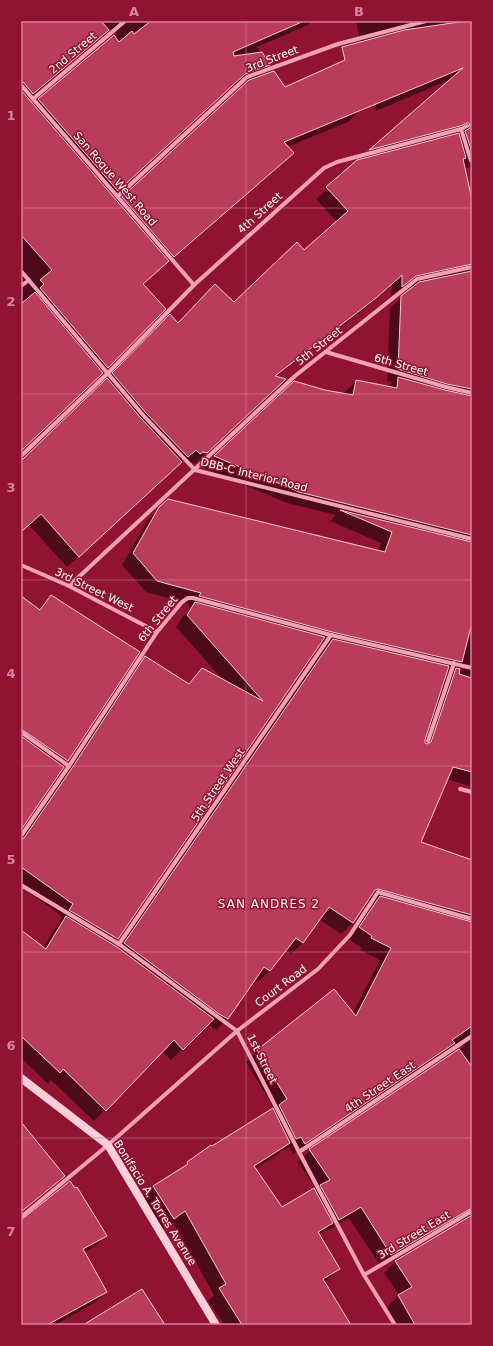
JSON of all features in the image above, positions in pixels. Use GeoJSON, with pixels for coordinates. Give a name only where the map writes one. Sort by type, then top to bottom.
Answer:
{"type":"FeatureCollection","features":[{"type":"Feature","properties":{"kind":"street","name":"2nd Street"},"geometry":{"type":"LineString","coordinates":[[33,99],[125,21]]}},
{"type":"Feature","properties":{"kind":"street","name":"3rd Street"},"geometry":{"type":"LineString","coordinates":[[118,196],[247,77],[338,44],[426,21]]}},
{"type":"Feature","properties":{"kind":"street","name":"San Roque West Road"},"geometry":{"type":"LineString","coordinates":[[21,85],[194,285]]}},
{"type":"Feature","properties":{"kind":"street","name":"4th Street"},"geometry":{"type":"LineString","coordinates":[[21,456],[108,373],[194,285],[324,168],[337,162],[461,129],[467,126]]}},
{"type":"Feature","properties":{"kind":"street"},"geometry":{"type":"LineString","coordinates":[[461,129],[472,161]]}},
{"type":"Feature","properties":{"kind":"street","name":"5th Street"},"geometry":{"type":"LineString","coordinates":[[195,470],[295,376],[417,279],[472,267]]}},
{"type":"Feature","properties":{"kind":"street","name":"DBB-C Interior Road"},"geometry":{"type":"LineString","coordinates":[[21,271],[143,416],[195,470],[472,539]]}},
{"type":"Feature","properties":{"kind":"street"},"geometry":{"type":"LineString","coordinates":[[21,286],[29,280]]}},
{"type":"Feature","properties":{"kind":"street","name":"6th Street"},"geometry":{"type":"LineString","coordinates":[[326,352],[472,394]]}},
{"type":"Feature","properties":{"kind":"street"},"geometry":{"type":"LineString","coordinates":[[69,586],[195,470]]}},
{"type":"Feature","properties":{"kind":"street","name":"3rd Street West"},"geometry":{"type":"LineString","coordinates":[[21,566],[69,586],[157,632]]}},
{"type":"Feature","properties":{"kind":"street","name":"6th Street"},"geometry":{"type":"LineString","coordinates":[[21,836],[70,766],[157,632],[182,602],[188,598],[193,598],[331,635],[472,668]]}},
{"type":"Feature","properties":{"kind":"street","name":"5th Street West"},"geometry":{"type":"LineString","coordinates":[[119,944],[331,635]]}},
{"type":"Feature","properties":{"kind":"street"},"geometry":{"type":"LineString","coordinates":[[428,741],[454,663]]}},
{"type":"Feature","properties":{"kind":"street"},"geometry":{"type":"LineString","coordinates":[[21,732],[70,766]]}},
{"type":"Feature","properties":{"kind":"street"},"geometry":{"type":"LineString","coordinates":[[460,789],[472,792]]}},
{"type":"Feature","properties":{"kind":"street","name":"1st Street"},"geometry":{"type":"LineString","coordinates":[[21,885],[119,944],[237,1031],[364,1275],[395,1325]]}},
{"type":"Feature","properties":{"kind":"street","name":"Court Road"},"geometry":{"type":"LineString","coordinates":[[21,1217],[108,1145],[237,1031],[318,969],[350,935],[378,892],[472,919]]}},
{"type":"Feature","properties":{"kind":"street","name":"4th Street East"},"geometry":{"type":"LineString","coordinates":[[299,1152],[472,1036]]}},
{"type":"Feature","properties":{"kind":"street","name":"Bonifacio A. Torres Avenue"},"geometry":{"type":"LineString","coordinates":[[21,1078],[108,1145],[216,1325]]}},
{"type":"Feature","properties":{"kind":"street","name":"3rd Street East"},"geometry":{"type":"LineString","coordinates":[[364,1275],[472,1211]]}},
{"type":"Feature","properties":{"kind":"building"},"geometry":{"type":"Polygon","coordinates":[[[21,21],[101,21],[109,30],[33,94],[24,83],[21,82],[21,21]]]}},
{"type":"Feature","properties":{"kind":"building"},"geometry":{"type":"Polygon","coordinates":[[[151,21],[304,21],[233,52],[234,56],[262,52],[270,65],[245,74],[118,191],[38,99],[114,35],[119,42],[132,31],[134,34],[151,21]]]}},
{"type":"Feature","properties":{"kind":"building"},"geometry":{"type":"Polygon","coordinates":[[[472,21],[472,152],[465,131],[470,128],[469,123],[369,150],[463,68],[284,142],[294,153],[174,257],[122,197],[249,80],[274,71],[285,87],[345,60],[342,47],[404,30],[472,21]]]}},
{"type":"Feature","properties":{"kind":"building"},"geometry":{"type":"Polygon","coordinates":[[[21,90],[169,261],[143,284],[166,309],[108,368],[40,288],[44,284],[40,280],[52,270],[21,235],[21,90]]]}},
{"type":"Feature","properties":{"kind":"building"},"geometry":{"type":"Polygon","coordinates":[[[459,133],[466,158],[463,159],[472,200],[472,264],[416,276],[402,287],[402,275],[376,298],[275,376],[286,379],[207,453],[203,452],[200,454],[196,450],[188,457],[146,413],[112,373],[170,314],[178,323],[215,284],[234,302],[297,242],[304,250],[348,211],[326,187],[357,160],[459,133]]]}},
{"type":"Feature","properties":{"kind":"building"},"geometry":{"type":"Polygon","coordinates":[[[472,271],[472,389],[447,384],[398,369],[401,296],[419,282],[472,271]]]}},
{"type":"Feature","properties":{"kind":"building"},"geometry":{"type":"Polygon","coordinates":[[[35,292],[103,373],[21,451],[21,304],[35,292]]]}},
{"type":"Feature","properties":{"kind":"building"},"geometry":{"type":"Polygon","coordinates":[[[398,377],[472,396],[472,535],[299,492],[214,456],[294,381],[325,390],[353,395],[356,380],[397,388],[398,377]]]}},
{"type":"Feature","properties":{"kind":"building"},"geometry":{"type":"Polygon","coordinates":[[[107,378],[140,417],[182,462],[79,557],[41,514],[21,532],[21,459],[23,459],[107,378]]]}},
{"type":"Feature","properties":{"kind":"building"},"geometry":{"type":"Polygon","coordinates":[[[168,499],[385,552],[392,532],[340,510],[472,542],[472,623],[462,662],[332,632],[199,596],[201,593],[157,581],[133,553],[159,507],[168,499]]]}},
{"type":"Feature","properties":{"kind":"building"},"geometry":{"type":"Polygon","coordinates":[[[51,595],[140,652],[68,761],[21,729],[21,596],[40,610],[51,595]]]}},
{"type":"Feature","properties":{"kind":"building"},"geometry":{"type":"Polygon","coordinates":[[[195,602],[325,637],[118,939],[69,910],[73,904],[21,867],[21,839],[24,838],[72,768],[145,656],[189,684],[202,668],[263,701],[187,615],[195,602]]]}},
{"type":"Feature","properties":{"kind":"building"},"geometry":{"type":"Polygon","coordinates":[[[333,639],[449,666],[425,740],[425,743],[427,744],[431,742],[456,668],[460,669],[459,674],[472,678],[472,772],[453,767],[421,842],[472,860],[472,915],[378,889],[375,890],[353,923],[329,907],[303,943],[296,938],[270,971],[264,967],[228,1019],[219,1014],[124,943],[333,639]]]}},
{"type":"Feature","properties":{"kind":"building"},"geometry":{"type":"Polygon","coordinates":[[[21,736],[64,767],[21,830],[21,736]]]}},
{"type":"Feature","properties":{"kind":"building"},"geometry":{"type":"Polygon","coordinates":[[[380,896],[472,922],[472,1026],[452,1040],[455,1043],[305,1144],[301,1137],[296,1139],[279,1105],[287,1099],[257,1050],[334,989],[356,1016],[391,948],[371,938],[372,936],[359,927],[380,896]]]}},
{"type":"Feature","properties":{"kind":"building"},"geometry":{"type":"Polygon","coordinates":[[[66,916],[117,947],[214,1019],[183,1050],[174,1040],[106,1111],[63,1069],[60,1073],[21,1036],[21,930],[46,949],[66,916]]]}},
{"type":"Feature","properties":{"kind":"building"},"geometry":{"type":"Polygon","coordinates":[[[459,1049],[472,1067],[472,1208],[391,1255],[361,1207],[339,1220],[320,1185],[330,1180],[309,1149],[459,1049]]]}},
{"type":"Feature","properties":{"kind":"building"},"geometry":{"type":"Polygon","coordinates":[[[273,1108],[290,1143],[254,1166],[282,1207],[314,1188],[333,1223],[318,1232],[340,1269],[323,1279],[351,1325],[242,1325],[219,1288],[226,1284],[185,1211],[174,1219],[153,1186],[188,1164],[187,1162],[211,1145],[212,1146],[273,1108]]]}},
{"type":"Feature","properties":{"kind":"building"},"geometry":{"type":"Polygon","coordinates":[[[21,1122],[65,1176],[21,1212],[21,1122]]]}},
{"type":"Feature","properties":{"kind":"building"},"geometry":{"type":"Polygon","coordinates":[[[70,1181],[75,1188],[77,1187],[107,1236],[83,1249],[107,1292],[47,1325],[21,1325],[21,1220],[70,1181]]]}},
{"type":"Feature","properties":{"kind":"building"},"geometry":{"type":"Polygon","coordinates":[[[472,1215],[472,1325],[415,1325],[398,1295],[412,1287],[395,1261],[472,1215]]]}},
{"type":"Feature","properties":{"kind":"building"},"geometry":{"type":"Polygon","coordinates":[[[142,1289],[165,1325],[83,1325],[142,1289]]]}},
{"type":"Feature","properties":{"kind":"district","name":"SAN ANDRES 2"},"geometry":{"type":"Point","coordinates":[269,904]}}]}
